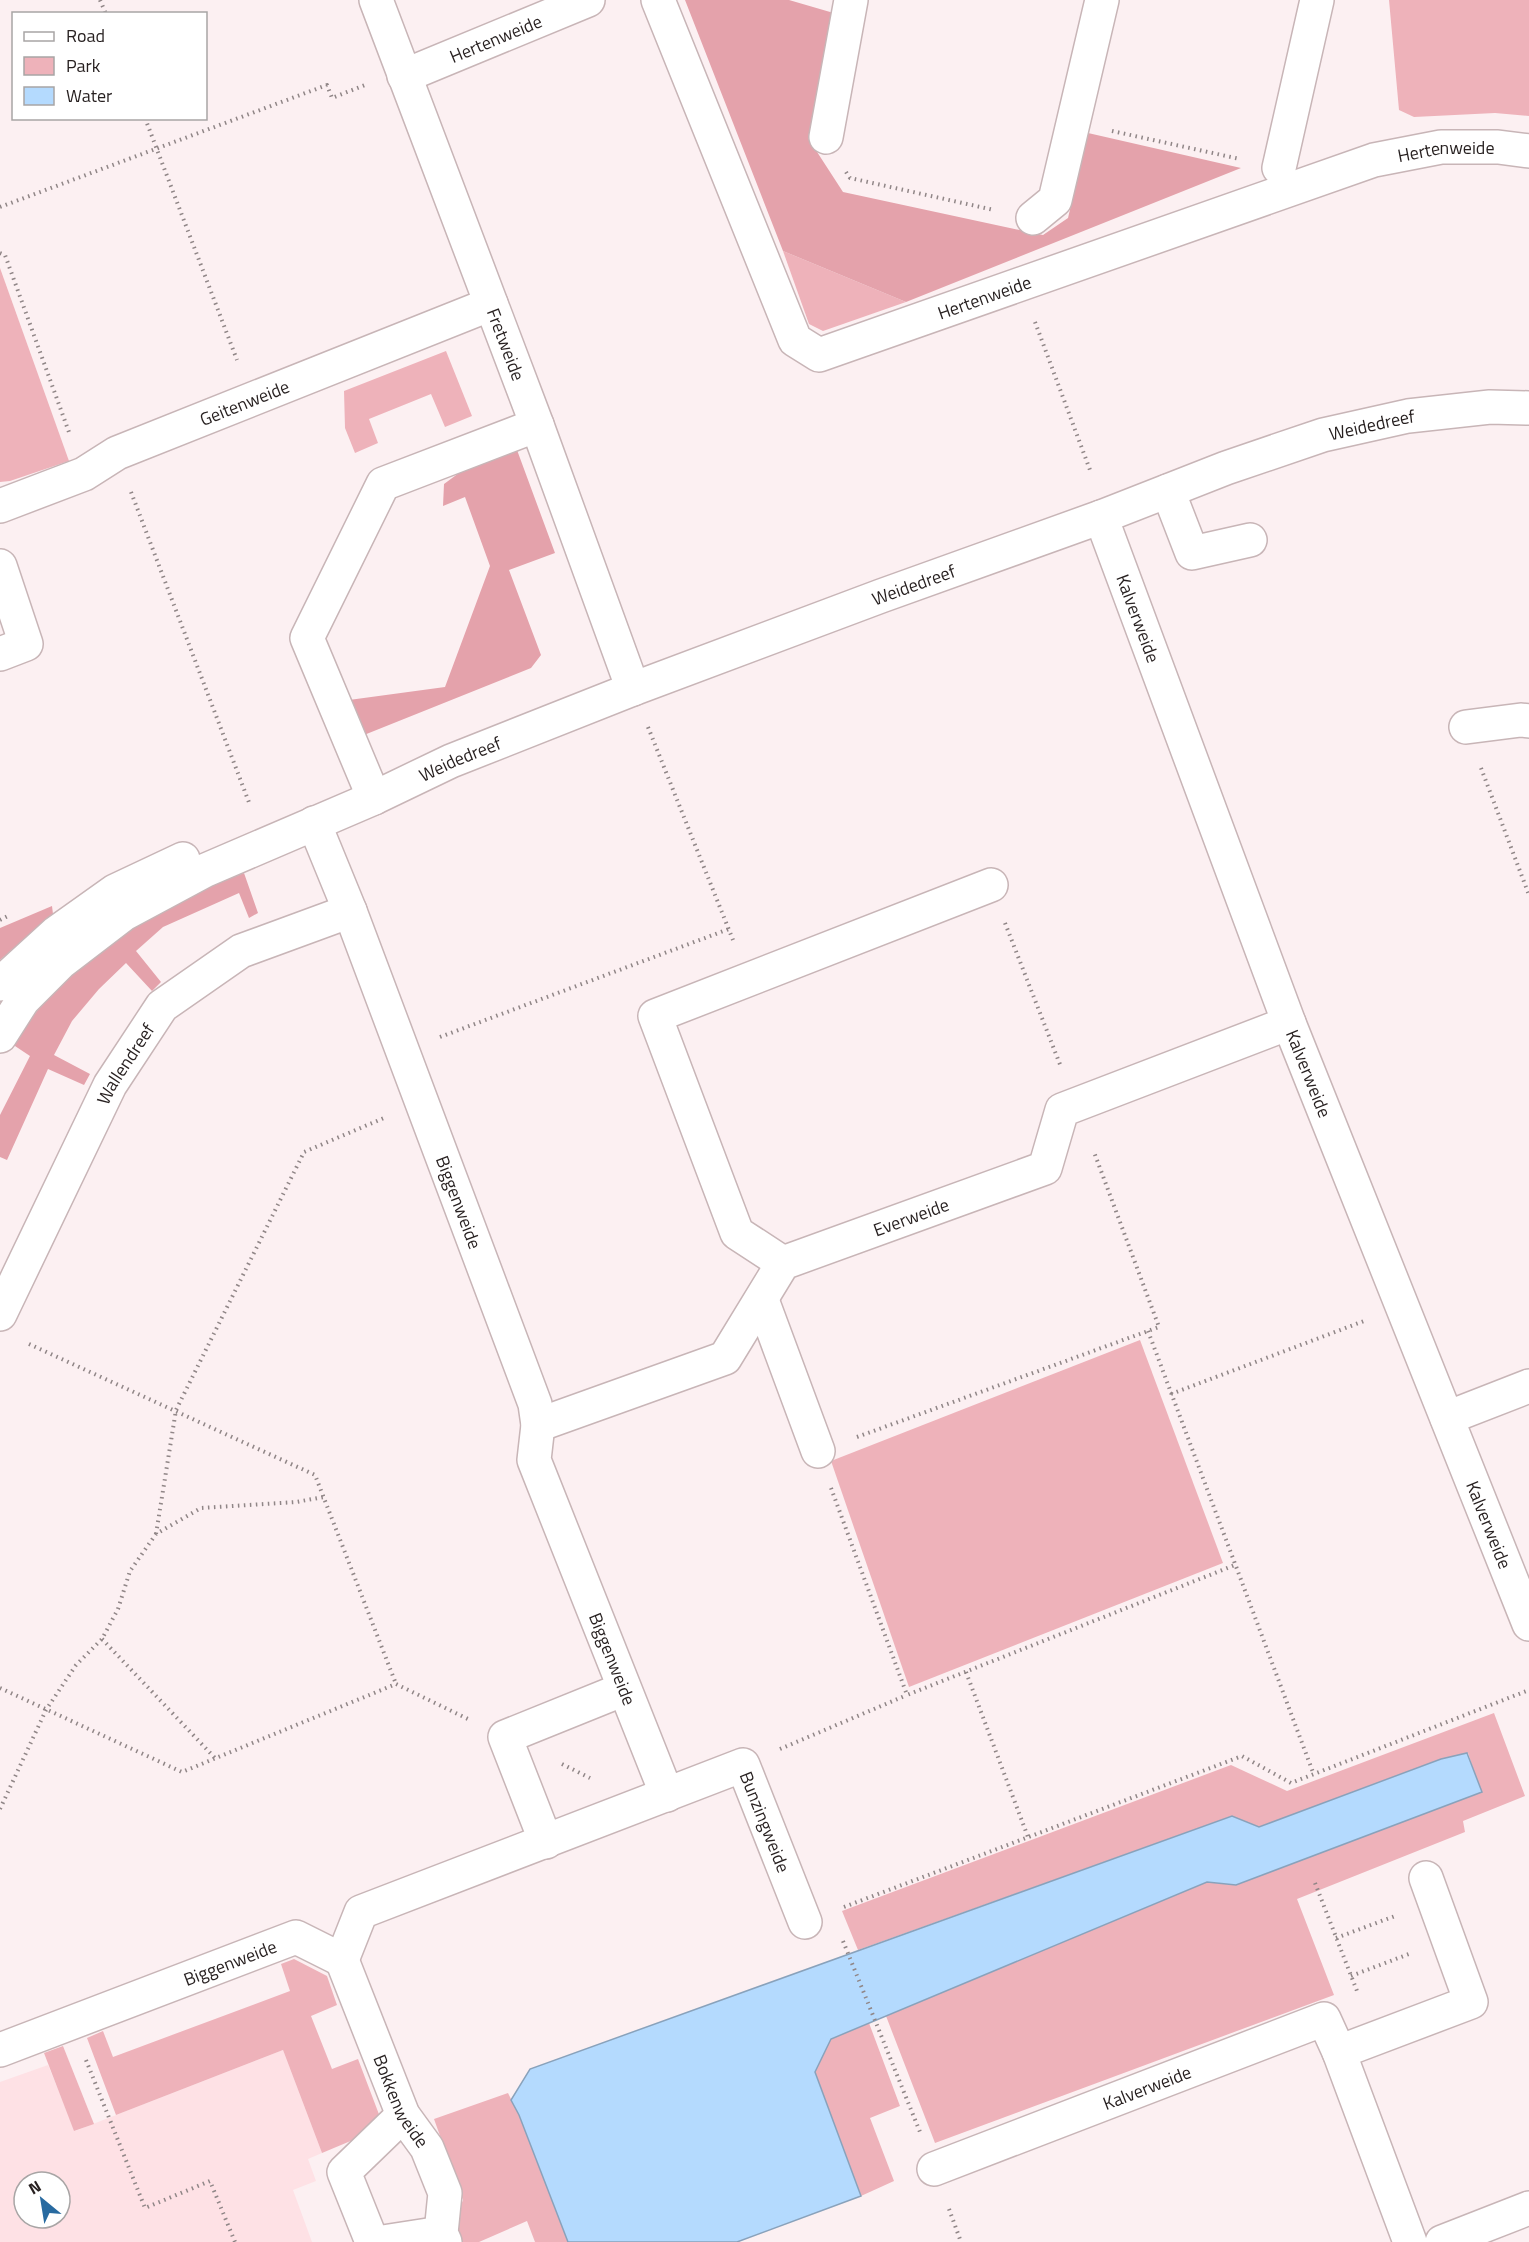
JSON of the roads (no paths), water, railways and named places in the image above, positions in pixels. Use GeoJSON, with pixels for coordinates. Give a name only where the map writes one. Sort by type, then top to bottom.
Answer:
{"type":"FeatureCollection","features":[{"type":"Feature","properties":{"kind":"street","name":"Fretweide"},"geometry":{"type":"LineString","coordinates":[[376,0],[537,425],[633,689]]}},
{"type":"Feature","properties":{"kind":"street","name":"Hertenweide"},"geometry":{"type":"LineString","coordinates":[[403,73],[588,0]]}},
{"type":"Feature","properties":{"kind":"street","name":"Hertenweide"},"geometry":{"type":"LineString","coordinates":[[658,0],[795,340],[819,355],[1374,160],[1441,147],[1498,147],[1529,150]]}},
{"type":"Feature","properties":{"kind":"street"},"geometry":{"type":"LineString","coordinates":[[826,137],[851,0]]}},
{"type":"Feature","properties":{"kind":"street"},"geometry":{"type":"LineString","coordinates":[[1033,218],[1055,200],[1102,0]]}},
{"type":"Feature","properties":{"kind":"street"},"geometry":{"type":"LineString","coordinates":[[1279,168],[1317,0]]}},
{"type":"Feature","properties":{"kind":"street","name":"Geitenweide"},"geometry":{"type":"LineString","coordinates":[[0,506],[84,474],[117,453],[491,304]]}},
{"type":"Feature","properties":{"kind":"street","name":"Weidedreef"},"geometry":{"type":"LineString","coordinates":[[0,1036],[23,1000],[60,963],[124,914],[206,870],[374,798],[451,761],[633,689],[1323,435],[1408,416],[1490,407],[1529,408]]}},
{"type":"Feature","properties":{"kind":"street"},"geometry":{"type":"LineString","coordinates":[[374,798],[307,638],[383,484],[537,425]]}},
{"type":"Feature","properties":{"kind":"street"},"geometry":{"type":"LineString","coordinates":[[1168,491],[1192,552],[1250,540]]}},
{"type":"Feature","properties":{"kind":"street","name":"Kalverweide"},"geometry":{"type":"LineString","coordinates":[[1101,517],[1289,1023],[1529,1624]]}},
{"type":"Feature","properties":{"kind":"street"},"geometry":{"type":"LineString","coordinates":[[0,566],[26,644],[0,654]]}},
{"type":"Feature","properties":{"kind":"street"},"geometry":{"type":"LineString","coordinates":[[1466,727],[1529,721]]}},
{"type":"Feature","properties":{"kind":"street","name":"Weidedreef"},"geometry":{"type":"LineString","coordinates":[[0,984],[56,933],[115,891],[197,853],[260,831],[314,823]]}},
{"type":"Feature","properties":{"kind":"street","name":"Biggenweide"},"geometry":{"type":"LineString","coordinates":[[314,823],[423,1102],[535,1404],[538,1425],[534,1460],[624,1689],[655,1800]]}},
{"type":"Feature","properties":{"kind":"street"},"geometry":{"type":"LineString","coordinates":[[538,1425],[725,1358],[783,1263],[737,1233],[655,1017],[991,885]]}},
{"type":"Feature","properties":{"kind":"street","name":"Wallendreef"},"geometry":{"type":"LineString","coordinates":[[0,1314],[110,1085],[162,1006],[241,951],[350,911]]}},
{"type":"Feature","properties":{"kind":"street","name":"Everweide"},"geometry":{"type":"LineString","coordinates":[[783,1263],[1045,1168],[1062,1110],[1289,1023]]}},
{"type":"Feature","properties":{"kind":"street"},"geometry":{"type":"LineString","coordinates":[[762,1300],[818,1452]]}},
{"type":"Feature","properties":{"kind":"street"},"geometry":{"type":"LineString","coordinates":[[1447,1418],[1529,1386]]}},
{"type":"Feature","properties":{"kind":"street"},"geometry":{"type":"LineString","coordinates":[[546,1842],[505,1737],[624,1689]]}},
{"type":"Feature","properties":{"kind":"street","name":"Bunzingweide"},"geometry":{"type":"LineString","coordinates":[[655,1800],[743,1765],[805,1922]]}},
{"type":"Feature","properties":{"kind":"street"},"geometry":{"type":"LineString","coordinates":[[342,1960],[361,1912],[655,1800]]}},
{"type":"Feature","properties":{"kind":"street"},"geometry":{"type":"LineString","coordinates":[[1339,2052],[1471,2002],[1430,1889]]}},
{"type":"Feature","properties":{"kind":"street","name":"Biggenweide"},"geometry":{"type":"LineString","coordinates":[[4,2039],[71,2023],[296,1937],[342,1960]]}},
{"type":"Feature","properties":{"kind":"street","name":"Bokkenweide"},"geometry":{"type":"LineString","coordinates":[[342,1960],[403,2115],[427,2148],[445,2193],[443,2237]]}},
{"type":"Feature","properties":{"kind":"street","name":"Kalverweide"},"geometry":{"type":"LineString","coordinates":[[934,2169],[1324,2019],[1339,2052],[1410,2242]]}},
{"type":"Feature","properties":{"kind":"street"},"geometry":{"type":"LineString","coordinates":[[372,2242],[344,2172],[403,2115]]}},
{"type":"Feature","properties":{"kind":"street"},"geometry":{"type":"LineString","coordinates":[[1442,2242],[1529,2208]]}},
{"type":"Feature","properties":{"kind":"street"},"geometry":{"type":"LineString","coordinates":[[383,2242],[443,2237]]}},
{"type":"Feature","properties":{"kind":"water"},"geometry":{"type":"Polygon","coordinates":[[[1467,1753],[1482,1792],[1236,1885],[1207,1882],[831,2039],[815,2072],[861,2196],[737,2242],[568,2242],[519,2115],[511,2100],[530,2069],[1232,1816],[1259,1827],[1441,1759],[1467,1753]]]}}]}
